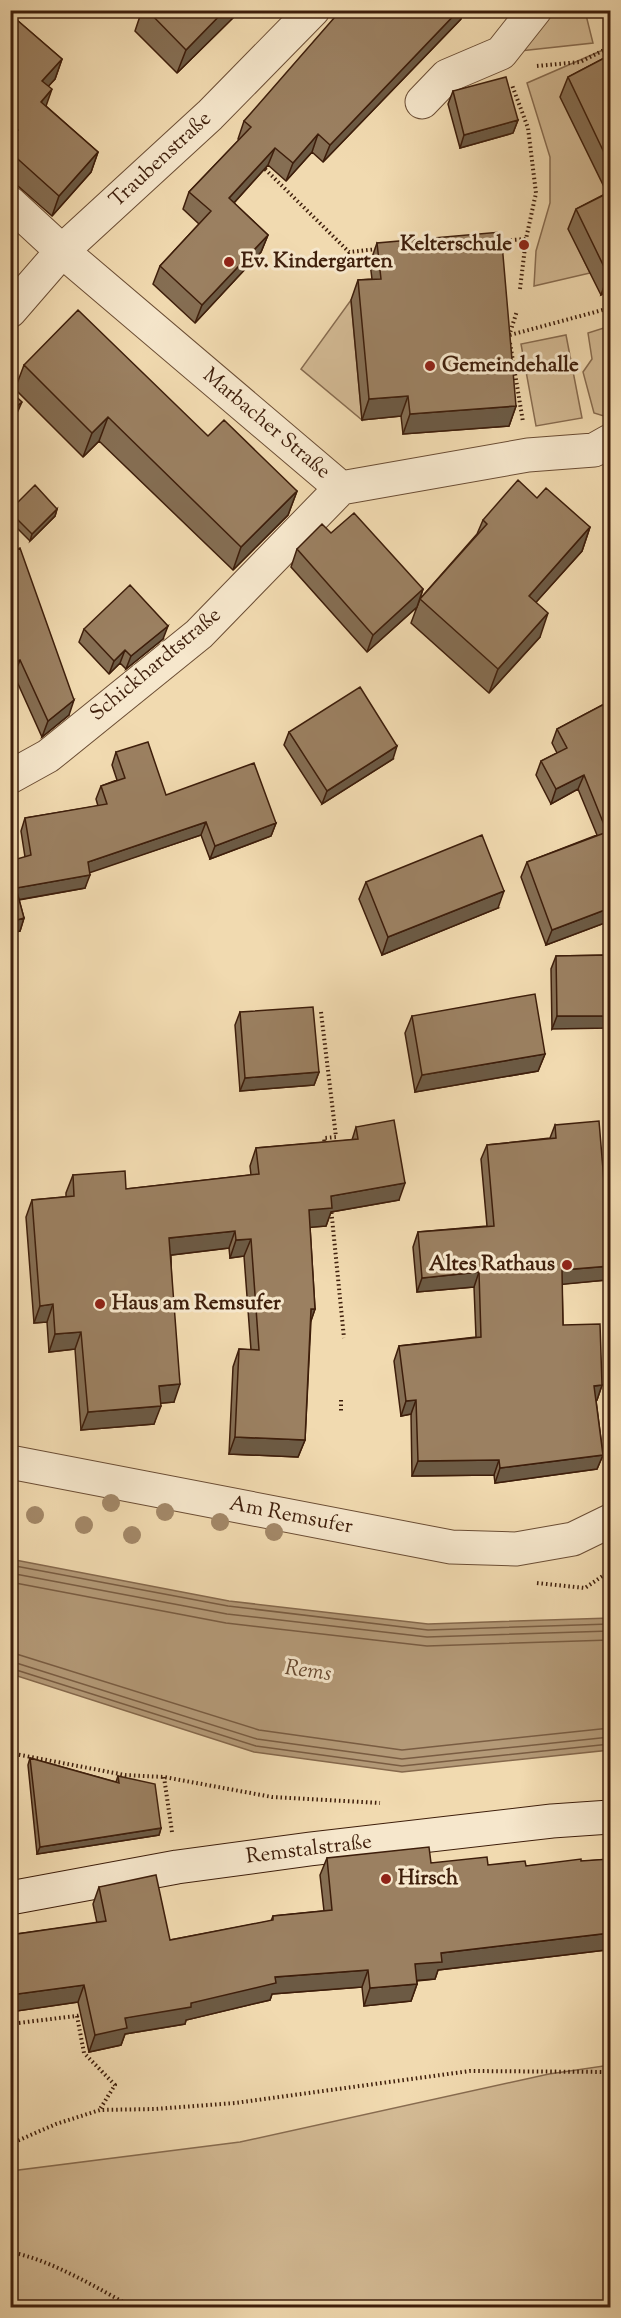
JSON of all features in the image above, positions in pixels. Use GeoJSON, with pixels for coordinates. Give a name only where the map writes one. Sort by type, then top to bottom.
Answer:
{"type":"FeatureCollection","features":[{"type":"Feature","properties":{"kind":"street","name":"Traubenstraße"},"geometry":{"type":"LineString","coordinates":[[10,311],[63,251],[210,115],[313,10]]}},
{"type":"Feature","properties":{"kind":"street"},"geometry":{"type":"LineString","coordinates":[[422,102],[447,76],[504,61],[535,10]]}},
{"type":"Feature","properties":{"kind":"street","name":"Marbacher Straße"},"geometry":{"type":"LineString","coordinates":[[10,203],[340,488],[528,454],[594,450],[610,441]]}},
{"type":"Feature","properties":{"kind":"street","name":"Schickhardtstraße"},"geometry":{"type":"LineString","coordinates":[[10,777],[48,756],[199,634],[340,488]]}},
{"type":"Feature","properties":{"kind":"street","name":"Am Remsufer"},"geometry":{"type":"LineString","coordinates":[[10,1462],[451,1547],[516,1549],[573,1539],[610,1521]]}},
{"type":"Feature","properties":{"kind":"street","name":"Remstalstraße"},"geometry":{"type":"LineString","coordinates":[[10,1898],[177,1867],[552,1821],[610,1817]]}},
{"type":"Feature","properties":{"kind":"path"},"geometry":{"type":"LineString","coordinates":[[520,289],[526,239],[536,193],[528,128],[504,61],[580,62],[610,47]]}},
{"type":"Feature","properties":{"kind":"path"},"geometry":{"type":"LineString","coordinates":[[259,163],[349,252],[384,249]]}},
{"type":"Feature","properties":{"kind":"path"},"geometry":{"type":"LineString","coordinates":[[490,242],[526,239]]}},
{"type":"Feature","properties":{"kind":"path"},"geometry":{"type":"LineString","coordinates":[[509,335],[610,308]]}},
{"type":"Feature","properties":{"kind":"path"},"geometry":{"type":"LineString","coordinates":[[517,311],[509,335],[528,454]]}},
{"type":"Feature","properties":{"kind":"path"},"geometry":{"type":"LineString","coordinates":[[321,1012],[336,1137],[324,1138],[325,1150]]}},
{"type":"Feature","properties":{"kind":"path"},"geometry":{"type":"LineString","coordinates":[[330,1197],[344,1338]]}},
{"type":"Feature","properties":{"kind":"path"},"geometry":{"type":"LineString","coordinates":[[341,1400],[341,1411]]}},
{"type":"Feature","properties":{"kind":"path"},"geometry":{"type":"LineString","coordinates":[[10,1754],[125,1775],[164,1776],[272,1797],[391,1803]]}},
{"type":"Feature","properties":{"kind":"path"},"geometry":{"type":"LineString","coordinates":[[164,1776],[177,1867]]}},
{"type":"Feature","properties":{"kind":"path"},"geometry":{"type":"LineString","coordinates":[[10,2024],[87,2014]]}},
{"type":"Feature","properties":{"kind":"path"},"geometry":{"type":"LineString","coordinates":[[78,2016],[84,2053],[114,2085],[100,2110]]}},
{"type":"Feature","properties":{"kind":"path"},"geometry":{"type":"LineString","coordinates":[[10,2144],[56,2124],[100,2110],[155,2109],[235,2103],[470,2071],[610,2072]]}},
{"type":"Feature","properties":{"kind":"path"},"geometry":{"type":"LineString","coordinates":[[10,2252],[24,2255],[82,2280],[134,2307]]}},
{"type":"Feature","properties":{"kind":"shaded area"},"geometry":{"type":"Polygon","coordinates":[[[535,11],[585,11],[593,43],[501,53],[535,11]]]}},
{"type":"Feature","properties":{"kind":"shaded area"},"geometry":{"type":"Polygon","coordinates":[[[610,47],[610,208],[569,229],[590,273],[534,286],[536,251],[550,203],[550,157],[527,83],[610,47]]]}},
{"type":"Feature","properties":{"kind":"shaded area"},"geometry":{"type":"Polygon","coordinates":[[[351,300],[362,420],[301,369],[351,300]]]}},
{"type":"Feature","properties":{"kind":"shaded area"},"geometry":{"type":"Polygon","coordinates":[[[610,326],[610,415],[607,417],[594,413],[583,372],[592,359],[588,333],[610,326]]]}},
{"type":"Feature","properties":{"kind":"shaded area"},"geometry":{"type":"Polygon","coordinates":[[[566,335],[582,418],[536,426],[521,344],[566,335]]]}},
{"type":"Feature","properties":{"kind":"shaded area"},"geometry":{"type":"Polygon","coordinates":[[[610,2065],[610,2307],[11,2307],[11,2171],[240,2142],[549,2074],[610,2065]]]}},
{"type":"Feature","properties":{"kind":"water","name":"Rems"},"geometry":{"type":"Polygon","coordinates":[[[10,1559],[229,1601],[428,1624],[610,1618],[610,1750],[402,1772],[254,1752],[11,1674],[10,1559]]]}},
{"type":"Feature","properties":{"kind":"building"},"geometry":{"type":"Polygon","coordinates":[[[147,10],[225,10],[186,50],[147,10]]]}},
{"type":"Feature","properties":{"kind":"building"},"geometry":{"type":"Polygon","coordinates":[[[341,10],[459,10],[330,145],[318,134],[293,163],[275,148],[229,198],[268,235],[202,305],[160,266],[211,211],[189,192],[251,127],[244,121],[341,10]]]}},
{"type":"Feature","properties":{"kind":"building"},"geometry":{"type":"Polygon","coordinates":[[[10,14],[62,59],[42,81],[52,89],[41,102],[98,152],[59,196],[10,152],[10,138],[18,130],[10,123],[10,14]]]}},
{"type":"Feature","properties":{"kind":"building"},"geometry":{"type":"Polygon","coordinates":[[[610,55],[610,165],[568,77],[610,55]]]}},
{"type":"Feature","properties":{"kind":"building"},"geometry":{"type":"Polygon","coordinates":[[[506,77],[518,120],[464,135],[453,91],[506,77]]]}},
{"type":"Feature","properties":{"kind":"building"},"geometry":{"type":"Polygon","coordinates":[[[610,192],[610,274],[608,275],[576,209],[610,192]]]}},
{"type":"Feature","properties":{"kind":"building","name":"Gemeindehalle"},"geometry":{"type":"Polygon","coordinates":[[[501,232],[516,406],[410,414],[408,396],[369,399],[358,280],[381,279],[377,243],[501,232]]]}},
{"type":"Feature","properties":{"kind":"building"},"geometry":{"type":"Polygon","coordinates":[[[78,310],[208,436],[224,420],[297,491],[241,547],[108,417],[92,433],[24,365],[78,310]]]}},
{"type":"Feature","properties":{"kind":"building"},"geometry":{"type":"Polygon","coordinates":[[[10,391],[22,402],[10,412],[10,391]]]}},
{"type":"Feature","properties":{"kind":"building"},"geometry":{"type":"Polygon","coordinates":[[[518,480],[537,498],[546,488],[590,527],[529,596],[548,613],[498,669],[420,599],[487,524],[483,520],[518,480]]]}},
{"type":"Feature","properties":{"kind":"building"},"geometry":{"type":"Polygon","coordinates":[[[35,485],[57,509],[32,534],[10,510],[35,485]]]}},
{"type":"Feature","properties":{"kind":"building"},"geometry":{"type":"Polygon","coordinates":[[[354,513],[423,589],[373,635],[297,549],[322,524],[331,533],[354,513]]]}},
{"type":"Feature","properties":{"kind":"building"},"geometry":{"type":"Polygon","coordinates":[[[20,548],[74,700],[48,721],[20,660],[10,664],[10,552],[20,548]]]}},
{"type":"Feature","properties":{"kind":"building"},"geometry":{"type":"Polygon","coordinates":[[[130,585],[168,626],[131,656],[125,650],[114,661],[84,629],[130,585]]]}},
{"type":"Feature","properties":{"kind":"building"},"geometry":{"type":"Polygon","coordinates":[[[360,687],[397,746],[327,791],[289,732],[360,687]]]}},
{"type":"Feature","properties":{"kind":"building"},"geometry":{"type":"Polygon","coordinates":[[[610,701],[610,908],[552,930],[527,862],[607,832],[584,775],[556,789],[541,761],[567,748],[557,729],[610,701]]]}},
{"type":"Feature","properties":{"kind":"building"},"geometry":{"type":"Polygon","coordinates":[[[148,742],[166,795],[254,763],[276,823],[215,846],[206,822],[88,862],[90,875],[16,888],[24,918],[10,922],[10,861],[31,855],[25,818],[107,804],[101,786],[125,778],[116,752],[148,742]]]}},
{"type":"Feature","properties":{"kind":"building"},"geometry":{"type":"Polygon","coordinates":[[[482,835],[504,891],[388,937],[366,882],[482,835]]]}},
{"type":"Feature","properties":{"kind":"building"},"geometry":{"type":"Polygon","coordinates":[[[610,955],[610,1016],[557,1016],[556,956],[610,955]]]}},
{"type":"Feature","properties":{"kind":"building"},"geometry":{"type":"Polygon","coordinates":[[[535,994],[545,1054],[422,1075],[412,1016],[535,994]]]}},
{"type":"Feature","properties":{"kind":"building"},"geometry":{"type":"Polygon","coordinates":[[[313,1007],[319,1072],[245,1078],[240,1012],[313,1007]]]}},
{"type":"Feature","properties":{"kind":"building"},"geometry":{"type":"Polygon","coordinates":[[[394,1120],[405,1183],[331,1196],[332,1208],[309,1210],[315,1309],[311,1309],[305,1440],[235,1437],[239,1349],[259,1350],[251,1239],[236,1240],[235,1231],[169,1238],[180,1384],[159,1386],[161,1406],[88,1412],[81,1332],[55,1334],[53,1304],[40,1306],[32,1200],[74,1196],[73,1175],[125,1171],[126,1189],[259,1174],[256,1148],[358,1139],[356,1127],[394,1120]]]}},
{"type":"Feature","properties":{"kind":"building"},"geometry":{"type":"Polygon","coordinates":[[[599,1121],[610,1266],[562,1270],[563,1325],[600,1324],[602,1385],[594,1386],[603,1455],[500,1468],[499,1460],[418,1461],[416,1400],[406,1401],[399,1346],[481,1337],[479,1272],[422,1278],[418,1232],[494,1226],[487,1145],[556,1138],[555,1125],[599,1121]]]}},
{"type":"Feature","properties":{"kind":"building"},"geometry":{"type":"Polygon","coordinates":[[[30,1758],[119,1783],[118,1776],[155,1784],[161,1828],[40,1847],[30,1758]]]}},
{"type":"Feature","properties":{"kind":"building"},"geometry":{"type":"Polygon","coordinates":[[[429,1847],[431,1863],[487,1857],[488,1865],[525,1861],[526,1866],[581,1859],[581,1861],[610,1859],[610,1933],[441,1953],[442,1962],[415,1964],[417,1984],[370,1988],[368,1970],[275,1977],[276,1983],[191,2003],[191,2007],[125,2018],[127,2028],[95,2035],[84,1985],[10,1995],[10,1935],[106,1921],[99,1887],[156,1875],[170,1940],[273,1920],[273,1916],[332,1910],[327,1858],[429,1847]]]}},
{"type":"Feature","properties":{"kind":"place","name":"Kelterschule"},"geometry":{"type":"Point","coordinates":[524,245]}},
{"type":"Feature","properties":{"kind":"place","name":"Ev. Kindergarten"},"geometry":{"type":"Point","coordinates":[229,262]}},
{"type":"Feature","properties":{"kind":"place","name":"Gemeindehalle"},"geometry":{"type":"Point","coordinates":[430,366]}},
{"type":"Feature","properties":{"kind":"place","name":"Altes Rathaus"},"geometry":{"type":"Point","coordinates":[567,1265]}},
{"type":"Feature","properties":{"kind":"place","name":"Haus am Remsufer"},"geometry":{"type":"Point","coordinates":[100,1304]}},
{"type":"Feature","properties":{"kind":"place","name":"Hirsch"},"geometry":{"type":"Point","coordinates":[386,1879]}}]}
